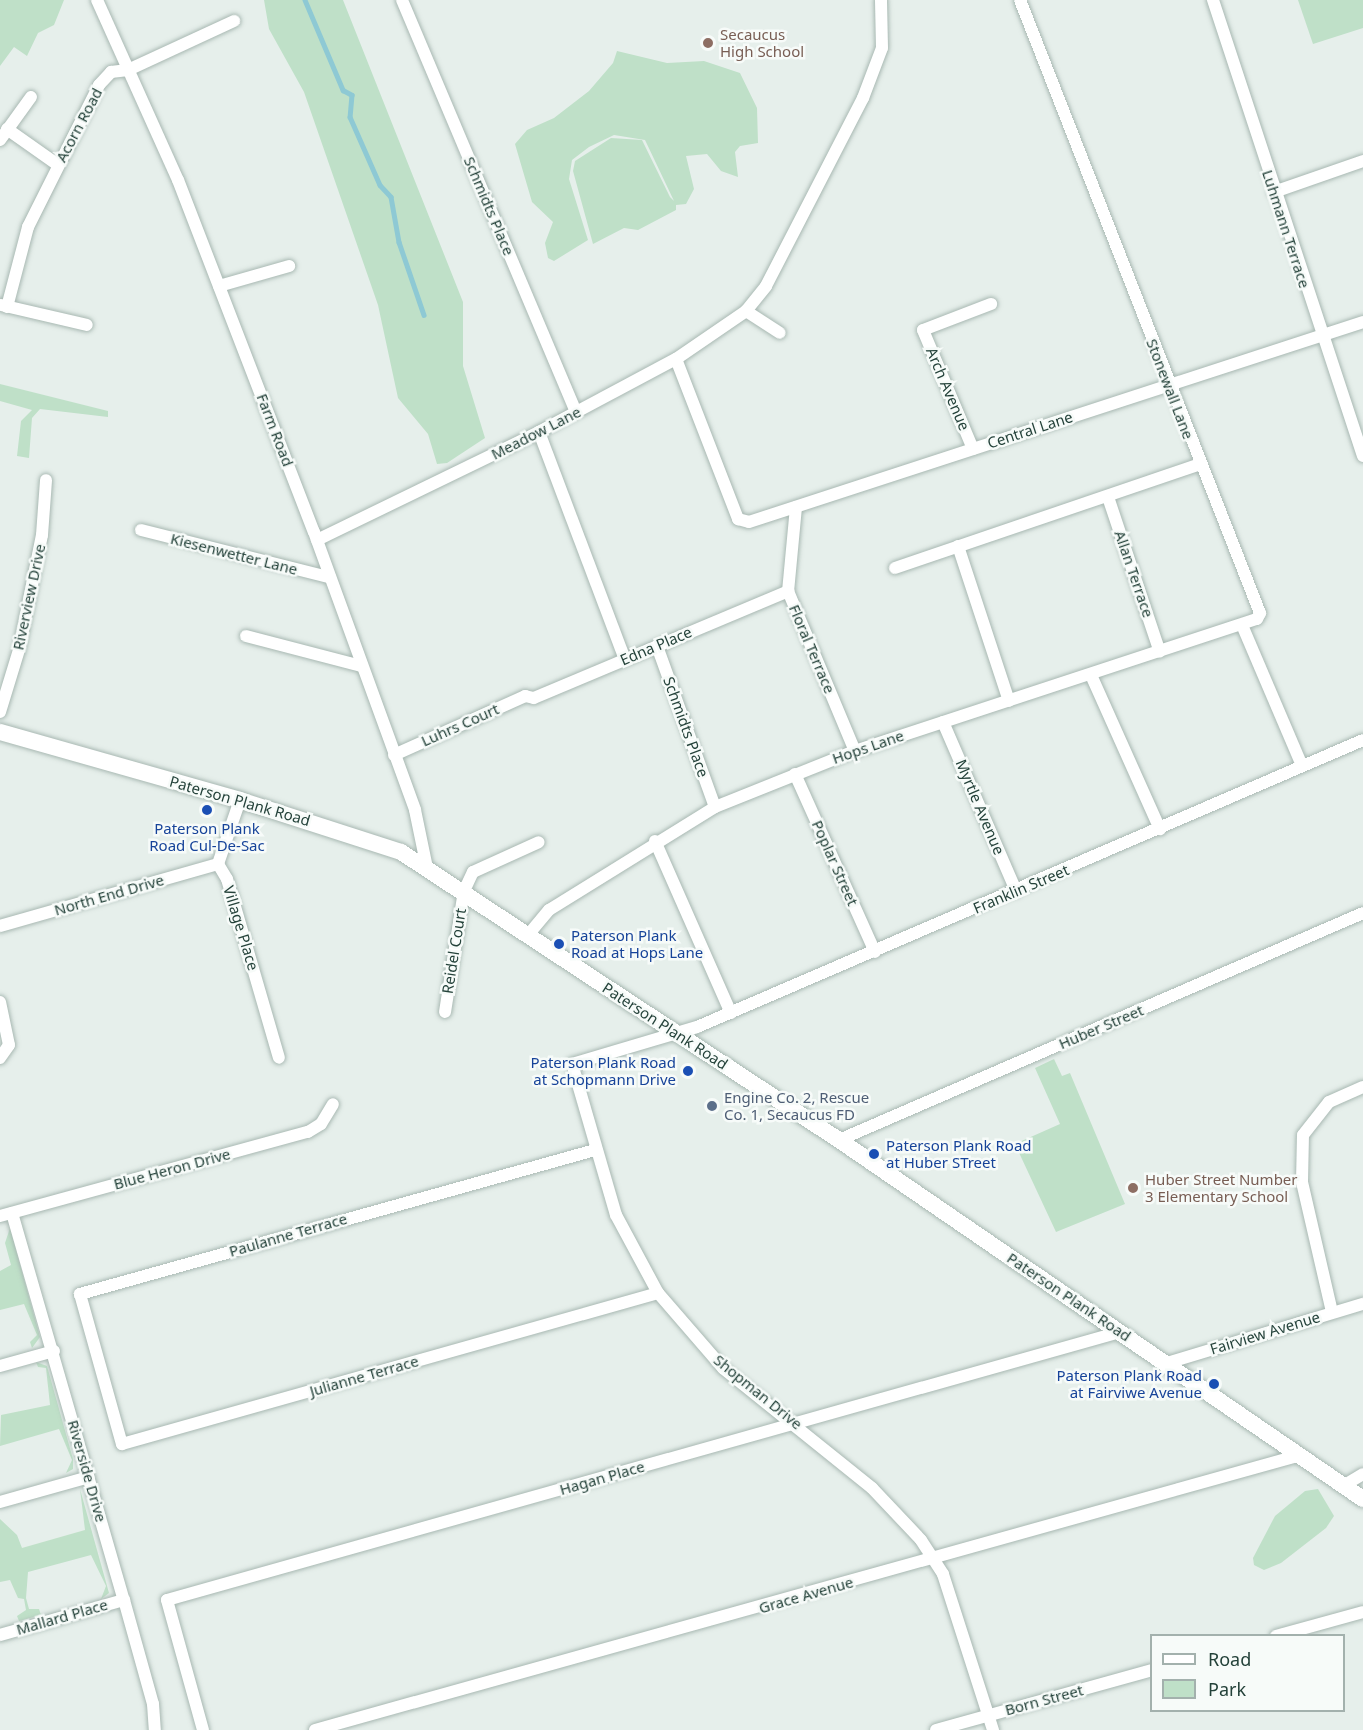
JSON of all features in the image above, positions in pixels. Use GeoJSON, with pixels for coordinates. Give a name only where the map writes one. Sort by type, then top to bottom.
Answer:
{"type":"FeatureCollection","features":[{"type":"Feature","properties":{"kind":"street","name":"Farm Road"},"geometry":{"type":"LineString","coordinates":[[97,0],[178,180],[317,540],[328,577],[424,839],[427,868]]}},
{"type":"Feature","properties":{"kind":"street","name":"Schmidts Place"},"geometry":{"type":"LineString","coordinates":[[402,0],[576,412]]}},
{"type":"Feature","properties":{"kind":"street","name":"Meadow Lane"},"geometry":{"type":"LineString","coordinates":[[317,540],[539,432],[676,359],[746,311],[766,286],[863,98],[882,48],[881,0]]}},
{"type":"Feature","properties":{"kind":"street","name":"Stonewall Lane"},"geometry":{"type":"LineString","coordinates":[[1020,0],[1168,385],[1260,613],[1242,625]]}},
{"type":"Feature","properties":{"kind":"street","name":"Luhmann Terrace"},"geometry":{"type":"LineString","coordinates":[[1213,0],[1320,335],[1363,456]]}},
{"type":"Feature","properties":{"kind":"street","name":"Acorn Road"},"geometry":{"type":"LineString","coordinates":[[3,306],[27,227],[99,85],[111,72],[128,70],[234,21]]}},
{"type":"Feature","properties":{"kind":"street"},"geometry":{"type":"LineString","coordinates":[[31,97],[4,135],[58,165]]}},
{"type":"Feature","properties":{"kind":"street"},"geometry":{"type":"LineString","coordinates":[[1274,192],[1363,161]]}},
{"type":"Feature","properties":{"kind":"street"},"geometry":{"type":"LineString","coordinates":[[219,286],[289,266]]}},
{"type":"Feature","properties":{"kind":"street","name":"Arch Avenue"},"geometry":{"type":"LineString","coordinates":[[973,449],[923,330],[991,304]]}},
{"type":"Feature","properties":{"kind":"street"},"geometry":{"type":"LineString","coordinates":[[3,306],[87,325]]}},
{"type":"Feature","properties":{"kind":"street"},"geometry":{"type":"LineString","coordinates":[[746,311],[780,333]]}},
{"type":"Feature","properties":{"kind":"street","name":"Central Lane"},"geometry":{"type":"LineString","coordinates":[[676,359],[738,519],[749,522],[1363,322]]}},
{"type":"Feature","properties":{"kind":"street"},"geometry":{"type":"LineString","coordinates":[[539,432],[625,659]]}},
{"type":"Feature","properties":{"kind":"street"},"geometry":{"type":"LineString","coordinates":[[896,568],[1200,465]]}},
{"type":"Feature","properties":{"kind":"street","name":"Riverview Drive"},"geometry":{"type":"LineString","coordinates":[[0,712],[19,650],[42,535],[46,480]]}},
{"type":"Feature","properties":{"kind":"street","name":"Allan Terrace"},"geometry":{"type":"LineString","coordinates":[[1108,496],[1160,652]]}},
{"type":"Feature","properties":{"kind":"street","name":"Floral Terrace"},"geometry":{"type":"LineString","coordinates":[[795,507],[788,591],[855,751]]}},
{"type":"Feature","properties":{"kind":"street","name":"Kiesenwetter Lane"},"geometry":{"type":"LineString","coordinates":[[141,530],[328,577]]}},
{"type":"Feature","properties":{"kind":"street"},"geometry":{"type":"LineString","coordinates":[[958,546],[1009,701]]}},
{"type":"Feature","properties":{"kind":"street","name":"Edna Place"},"geometry":{"type":"LineString","coordinates":[[525,696],[534,698],[788,591]]}},
{"type":"Feature","properties":{"kind":"street"},"geometry":{"type":"LineString","coordinates":[[1242,625],[1302,766]]}},
{"type":"Feature","properties":{"kind":"street","name":"Hops Lane"},"geometry":{"type":"LineString","coordinates":[[528,935],[541,916],[655,841],[715,807],[855,751],[1242,625]]}},
{"type":"Feature","properties":{"kind":"street"},"geometry":{"type":"LineString","coordinates":[[246,636],[361,666]]}},
{"type":"Feature","properties":{"kind":"street","name":"Schmidts Place"},"geometry":{"type":"LineString","coordinates":[[657,646],[715,807]]}},
{"type":"Feature","properties":{"kind":"street"},"geometry":{"type":"LineString","coordinates":[[1091,675],[1160,829]]}},
{"type":"Feature","properties":{"kind":"street","name":"Luhrs Court"},"geometry":{"type":"LineString","coordinates":[[394,755],[525,696]]}},
{"type":"Feature","properties":{"kind":"street","name":"Myrtle Avenue"},"geometry":{"type":"LineString","coordinates":[[944,722],[1016,891]]}},
{"type":"Feature","properties":{"kind":"street","name":"Paterson Plank Road"},"geometry":{"type":"LineString","coordinates":[[0,732],[365,837],[427,868],[839,1140],[1167,1363],[1297,1456],[1363,1499]]}},
{"type":"Feature","properties":{"kind":"street","name":"Franklin Street"},"geometry":{"type":"LineString","coordinates":[[677,1035],[875,952],[1363,740]]}},
{"type":"Feature","properties":{"kind":"street","name":"Poplar Street"},"geometry":{"type":"LineString","coordinates":[[795,774],[875,952]]}},
{"type":"Feature","properties":{"kind":"street"},"geometry":{"type":"LineString","coordinates":[[218,864],[240,800]]}},
{"type":"Feature","properties":{"kind":"street"},"geometry":{"type":"LineString","coordinates":[[655,841],[731,1013]]}},
{"type":"Feature","properties":{"kind":"street"},"geometry":{"type":"LineString","coordinates":[[464,891],[472,872],[539,842]]}},
{"type":"Feature","properties":{"kind":"street","name":"North End Drive"},"geometry":{"type":"LineString","coordinates":[[0,926],[218,864]]}},
{"type":"Feature","properties":{"kind":"street","name":"Village Place"},"geometry":{"type":"LineString","coordinates":[[218,864],[279,1058]]}},
{"type":"Feature","properties":{"kind":"street","name":"Reidel Court"},"geometry":{"type":"LineString","coordinates":[[445,1011],[464,891]]}},
{"type":"Feature","properties":{"kind":"street","name":"Huber Street"},"geometry":{"type":"LineString","coordinates":[[839,1140],[1363,913]]}},
{"type":"Feature","properties":{"kind":"street"},"geometry":{"type":"LineString","coordinates":[[0,1002],[9,1045],[0,1058]]}},
{"type":"Feature","properties":{"kind":"street","name":"Shopman Drive"},"geometry":{"type":"LineString","coordinates":[[677,1035],[572,1064],[595,1150],[619,1221],[658,1293],[723,1368],[794,1422],[894,1507],[934,1559],[993,1730]]}},
{"type":"Feature","properties":{"kind":"street"},"geometry":{"type":"LineString","coordinates":[[1332,1312],[1302,1182],[1303,1135],[1329,1102],[1363,1087]]}},
{"type":"Feature","properties":{"kind":"street","name":"Blue Heron Drive"},"geometry":{"type":"LineString","coordinates":[[6,1215],[308,1131],[321,1124],[333,1104]]}},
{"type":"Feature","properties":{"kind":"street","name":"Paulanne Terrace"},"geometry":{"type":"LineString","coordinates":[[107,1392],[80,1294],[595,1150]]}},
{"type":"Feature","properties":{"kind":"street","name":"Riverside Drive"},"geometry":{"type":"LineString","coordinates":[[6,1215],[54,1351],[153,1704],[155,1730]]}},
{"type":"Feature","properties":{"kind":"street","name":"Julianne Terrace"},"geometry":{"type":"LineString","coordinates":[[107,1392],[122,1444],[658,1293]]}},
{"type":"Feature","properties":{"kind":"street","name":"Fairview Avenue"},"geometry":{"type":"LineString","coordinates":[[1167,1363],[1363,1304]]}},
{"type":"Feature","properties":{"kind":"street","name":"Hagan Place"},"geometry":{"type":"LineString","coordinates":[[203,1730],[167,1600],[1120,1332]]}},
{"type":"Feature","properties":{"kind":"street"},"geometry":{"type":"LineString","coordinates":[[0,1366],[54,1351]]}},
{"type":"Feature","properties":{"kind":"street","name":"Grace Avenue"},"geometry":{"type":"LineString","coordinates":[[315,1730],[1297,1456]]}},
{"type":"Feature","properties":{"kind":"street"},"geometry":{"type":"LineString","coordinates":[[1343,1486],[1363,1474]]}},
{"type":"Feature","properties":{"kind":"street"},"geometry":{"type":"LineString","coordinates":[[0,1502],[89,1477]]}},
{"type":"Feature","properties":{"kind":"street","name":"Mallard Place"},"geometry":{"type":"LineString","coordinates":[[0,1635],[124,1600]]}},
{"type":"Feature","properties":{"kind":"street"},"geometry":{"type":"LineString","coordinates":[[1280,1634],[1363,1611]]}},
{"type":"Feature","properties":{"kind":"street","name":"Born Street"},"geometry":{"type":"LineString","coordinates":[[936,1730],[1150,1671]]}},
{"type":"Feature","properties":{"kind":"green space"},"geometry":{"type":"Polygon","coordinates":[[[0,0],[64,0],[54,25],[38,33],[27,56],[14,47],[0,66],[0,0]]]}},
{"type":"Feature","properties":{"kind":"green space"},"geometry":{"type":"Polygon","coordinates":[[[264,0],[343,0],[463,302],[463,366],[485,438],[447,463],[437,464],[428,434],[398,398],[378,305],[304,92],[269,29],[264,0]]]}},
{"type":"Feature","properties":{"kind":"green space"},"geometry":{"type":"Polygon","coordinates":[[[1298,0],[1363,0],[1363,28],[1313,44],[1298,0]]]}},
{"type":"Feature","properties":{"kind":"green space"},"geometry":{"type":"Polygon","coordinates":[[[617,51],[667,63],[704,61],[740,73],[757,108],[758,143],[740,146],[735,152],[738,177],[721,171],[707,154],[686,156],[694,189],[686,204],[676,205],[676,210],[638,230],[624,228],[593,244],[573,171],[575,161],[611,138],[642,140],[674,201],[645,140],[614,135],[589,147],[572,160],[569,179],[588,240],[554,261],[548,258],[545,243],[553,222],[532,202],[515,144],[527,130],[554,118],[589,91],[613,63],[617,51]]]}},
{"type":"Feature","properties":{"kind":"green space"},"geometry":{"type":"Polygon","coordinates":[[[0,384],[108,411],[108,417],[40,409],[32,418],[29,458],[17,456],[21,421],[32,410],[0,401],[0,384]]]}},
{"type":"Feature","properties":{"kind":"green space"},"geometry":{"type":"Polygon","coordinates":[[[1054,1059],[1062,1076],[1070,1073],[1125,1204],[1056,1232],[1015,1144],[1060,1124],[1035,1068],[1054,1059]]]}},
{"type":"Feature","properties":{"kind":"green space"},"geometry":{"type":"Polygon","coordinates":[[[10,1228],[40,1337],[32,1348],[30,1342],[37,1335],[24,1304],[0,1310],[0,1271],[11,1265],[5,1243],[10,1228]]]}},
{"type":"Feature","properties":{"kind":"green space"},"geometry":{"type":"Polygon","coordinates":[[[36,1362],[47,1366],[73,1459],[73,1469],[66,1473],[72,1460],[59,1429],[0,1446],[1,1415],[50,1405],[46,1368],[38,1367],[36,1362]]]}},
{"type":"Feature","properties":{"kind":"green space"},"geometry":{"type":"Polygon","coordinates":[[[80,1489],[109,1593],[101,1599],[106,1586],[91,1555],[28,1572],[26,1598],[29,1609],[39,1609],[41,1615],[19,1621],[17,1616],[26,1610],[24,1599],[18,1598],[10,1580],[0,1582],[0,1519],[17,1535],[22,1548],[85,1530],[80,1489]]]}},
{"type":"Feature","properties":{"kind":"green space"},"geometry":{"type":"Polygon","coordinates":[[[1318,1489],[1334,1516],[1326,1528],[1281,1563],[1264,1570],[1254,1565],[1253,1558],[1275,1516],[1305,1491],[1318,1489]]]}},
{"type":"Feature","properties":{"kind":"waterway"},"geometry":{"type":"LineString","coordinates":[[305,0],[343,90],[352,95],[350,117],[380,185],[391,197],[399,242],[424,315]]}},
{"type":"Feature","properties":{"kind":"place","name":"Secaucus High School"},"geometry":{"type":"Point","coordinates":[708,43]}},
{"type":"Feature","properties":{"kind":"place","name":"Paterson Plank Road Cul-De-Sac"},"geometry":{"type":"Point","coordinates":[207,810]}},
{"type":"Feature","properties":{"kind":"place","name":"Paterson Plank Road at Hops Lane"},"geometry":{"type":"Point","coordinates":[559,944]}},
{"type":"Feature","properties":{"kind":"place","name":"Paterson Plank Road at Schopmann Drive"},"geometry":{"type":"Point","coordinates":[688,1071]}},
{"type":"Feature","properties":{"kind":"place","name":"Engine Co. 2, Rescue Co. 1, Secaucus FD"},"geometry":{"type":"Point","coordinates":[712,1106]}},
{"type":"Feature","properties":{"kind":"place","name":"Paterson Plank Road at Huber STreet"},"geometry":{"type":"Point","coordinates":[874,1154]}},
{"type":"Feature","properties":{"kind":"place","name":"Huber Street Number 3 Elementary School"},"geometry":{"type":"Point","coordinates":[1133,1188]}},
{"type":"Feature","properties":{"kind":"place","name":"Paterson Plank Road at Fairviwe Avenue"},"geometry":{"type":"Point","coordinates":[1214,1384]}}]}
